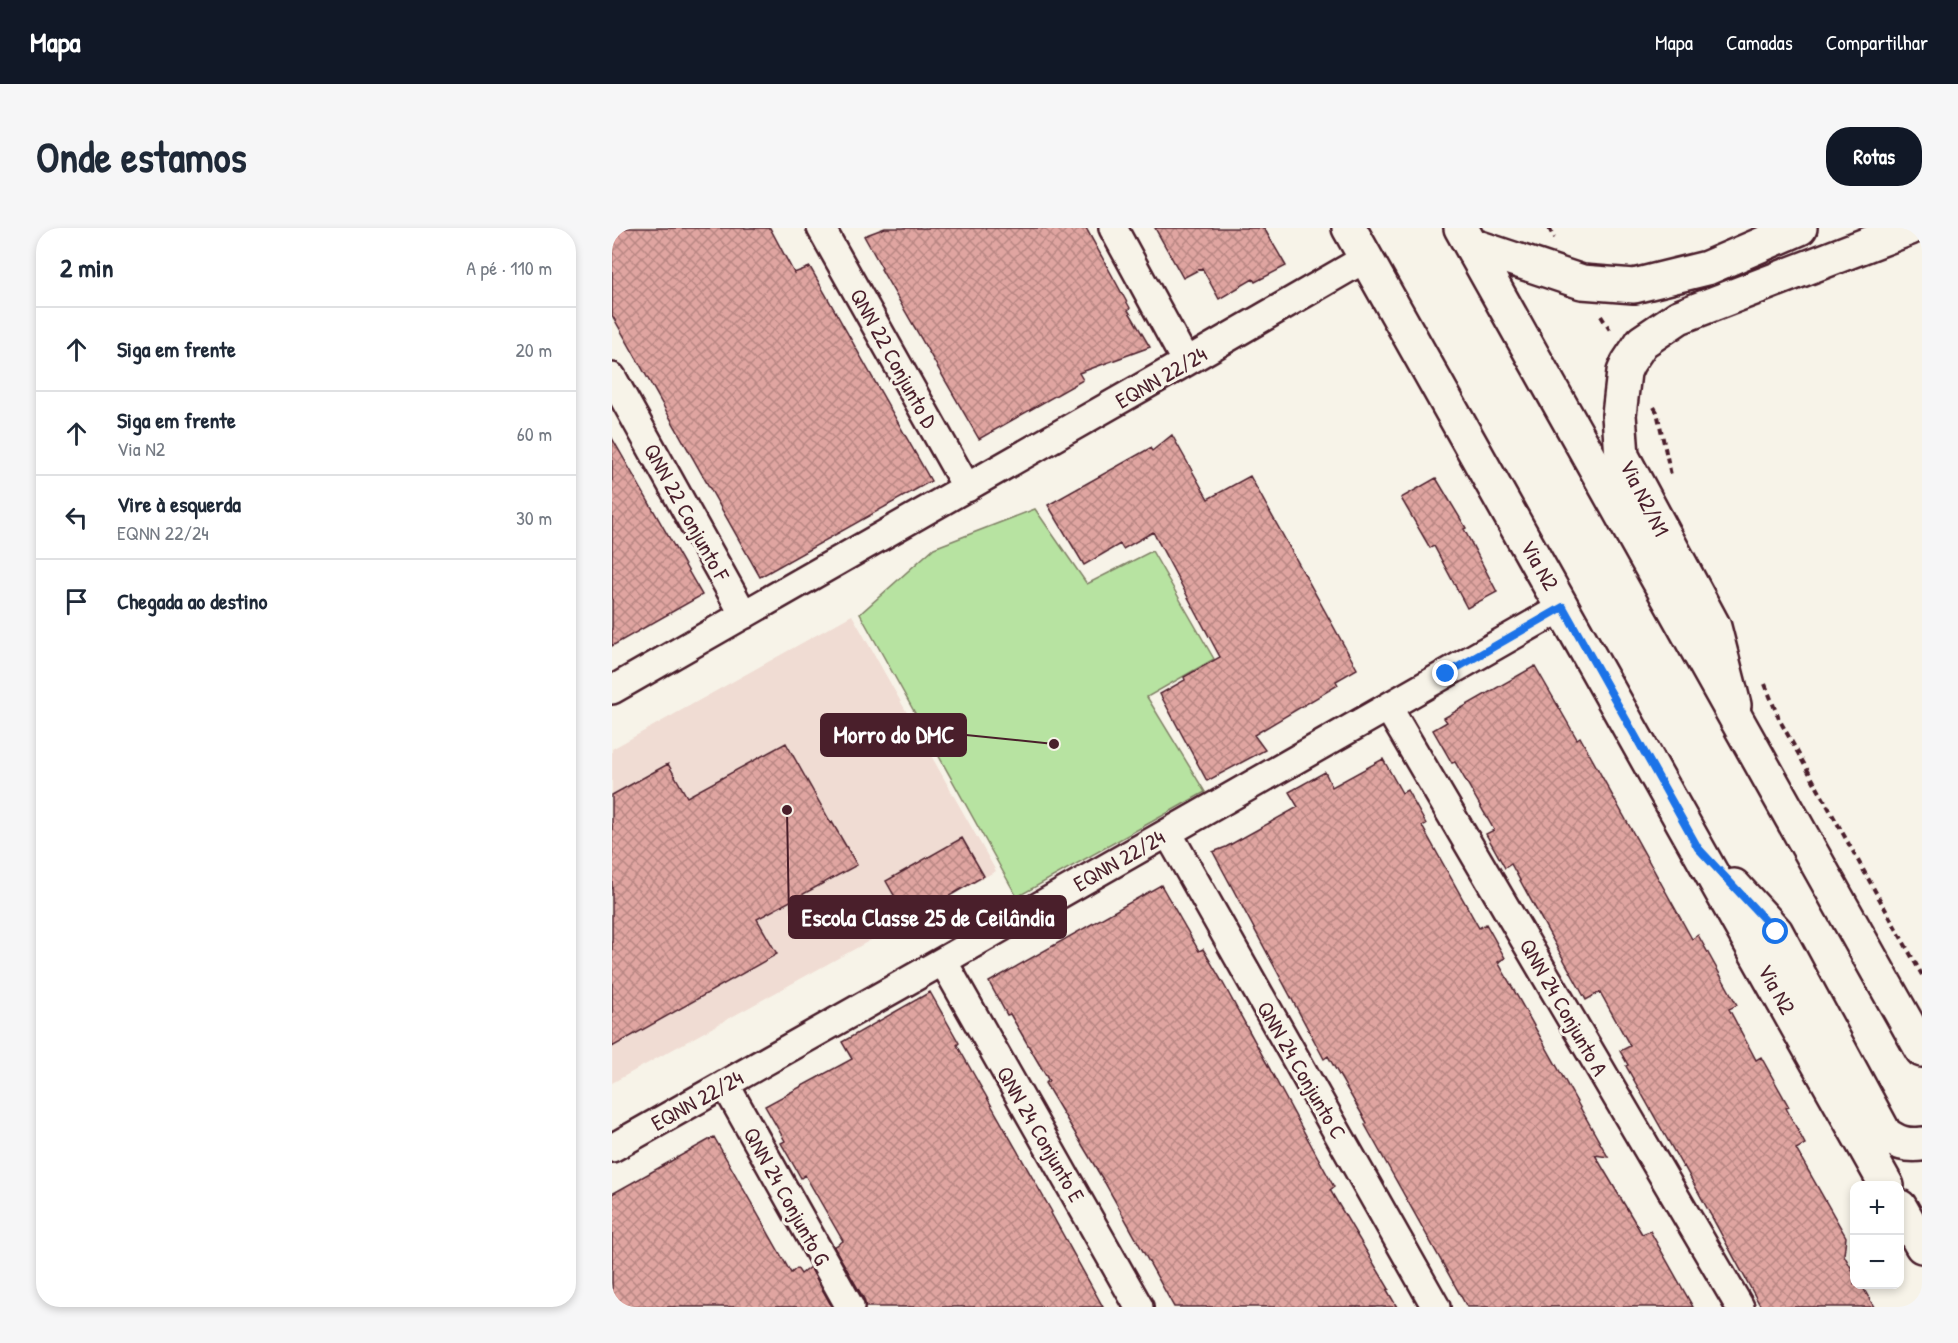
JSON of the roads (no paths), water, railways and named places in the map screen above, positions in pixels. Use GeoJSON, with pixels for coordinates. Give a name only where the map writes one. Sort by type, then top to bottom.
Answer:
{"type":"FeatureCollection","features":[{"type":"Feature","properties":{"kind":"main road","name":"Via N2"},"geometry":{"type":"LineString","coordinates":[[1348,228],[1885,1181]]}},
{"type":"Feature","properties":{"kind":"main road"},"geometry":{"type":"LineString","coordinates":[[1466,236],[1582,282],[1634,286],[1707,268],[1800,228]]}},
{"type":"Feature","properties":{"kind":"main road","name":"Via N2/N1"},"geometry":{"type":"LineString","coordinates":[[1738,721],[1714,627],[1622,456],[1619,415],[1624,372],[1642,342],[1679,317],[1910,228]]}},
{"type":"Feature","properties":{"kind":"main road"},"geometry":{"type":"LineString","coordinates":[[1466,236],[1922,1050]]}},
{"type":"Feature","properties":{"kind":"main road"},"geometry":{"type":"LineString","coordinates":[[1698,848],[1776,932],[1885,1134],[1903,1144],[1922,1144]]}},
{"type":"Feature","properties":{"kind":"main road"},"geometry":{"type":"LineString","coordinates":[[1911,1226],[1912,1215],[1922,1197]]}},
{"type":"Feature","properties":{"kind":"street","name":"QNN 22 Conjunto D"},"geometry":{"type":"LineString","coordinates":[[821,228],[967,488]]}},
{"type":"Feature","properties":{"kind":"street"},"geometry":{"type":"LineString","coordinates":[[1113,228],[1186,362]]}},
{"type":"Feature","properties":{"kind":"street","name":"EQNN 22/24"},"geometry":{"type":"LineString","coordinates":[[612,690],[1366,258]]}},
{"type":"Feature","properties":{"kind":"street","name":"QNN 22 Conjunto F"},"geometry":{"type":"LineString","coordinates":[[612,377],[744,615]]}},
{"type":"Feature","properties":{"kind":"street","name":"EQNN 22/24"},"geometry":{"type":"LineString","coordinates":[[612,1148],[1563,607]]}},
{"type":"Feature","properties":{"kind":"street","name":"QNN 24 Conjunto A"},"geometry":{"type":"LineString","coordinates":[[1388,707],[1740,1307]]}},
{"type":"Feature","properties":{"kind":"street","name":"QNN 24 Conjunto C"},"geometry":{"type":"LineString","coordinates":[[1168,833],[1436,1307]]}},
{"type":"Feature","properties":{"kind":"street","name":"QNN 24 Conjunto E"},"geometry":{"type":"LineString","coordinates":[[943,961],[1139,1307]]}},
{"type":"Feature","properties":{"kind":"street","name":"QNN 24 Conjunto G"},"geometry":{"type":"LineString","coordinates":[[725,1084],[850,1307]]}},
{"type":"Feature","properties":{"kind":"place","name":"Morro do DMC"},"geometry":{"type":"Point","coordinates":[1054,744]}},
{"type":"Feature","properties":{"kind":"place","name":"Escola Classe 25 de Ceilândia"},"geometry":{"type":"Point","coordinates":[787,810]}}]}
